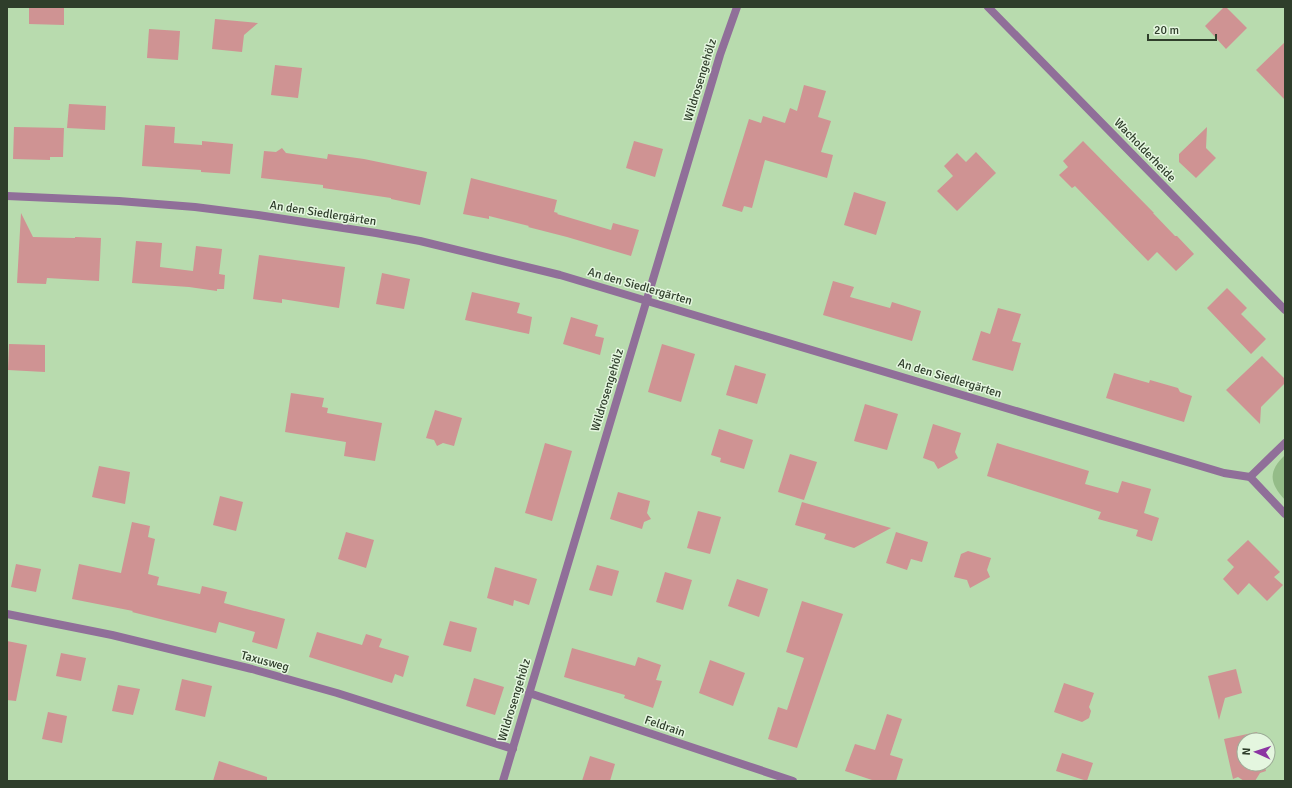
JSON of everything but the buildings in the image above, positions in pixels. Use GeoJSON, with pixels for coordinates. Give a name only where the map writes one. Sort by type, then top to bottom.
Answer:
{"type":"FeatureCollection","features":[{"type":"Feature","properties":{"kind":"street","name":"Wildrosengehölz"},"geometry":{"type":"LineString","coordinates":[[503,781],[720,55],[737,7]]}},
{"type":"Feature","properties":{"kind":"street","name":"Wacholderheide"},"geometry":{"type":"LineString","coordinates":[[988,7],[1285,310]]}},
{"type":"Feature","properties":{"kind":"street","name":"An den Siedlergärten"},"geometry":{"type":"LineString","coordinates":[[7,196],[106,200],[195,207],[258,215],[420,241],[560,275],[1224,473],[1250,477]]}},
{"type":"Feature","properties":{"kind":"street"},"geometry":{"type":"LineString","coordinates":[[1285,443],[1250,477],[1285,514]]}},
{"type":"Feature","properties":{"kind":"street","name":"Taxusweg"},"geometry":{"type":"LineString","coordinates":[[7,614],[112,635],[252,669],[337,693],[513,749]]}},
{"type":"Feature","properties":{"kind":"street","name":"Feldrain"},"geometry":{"type":"LineString","coordinates":[[529,693],[793,781]]}},
{"type":"Feature","properties":{"kind":"green space"},"geometry":{"type":"Polygon","coordinates":[[[1285,455],[1285,500],[1273,483],[1273,472],[1279,461],[1285,455]]]}}]}
